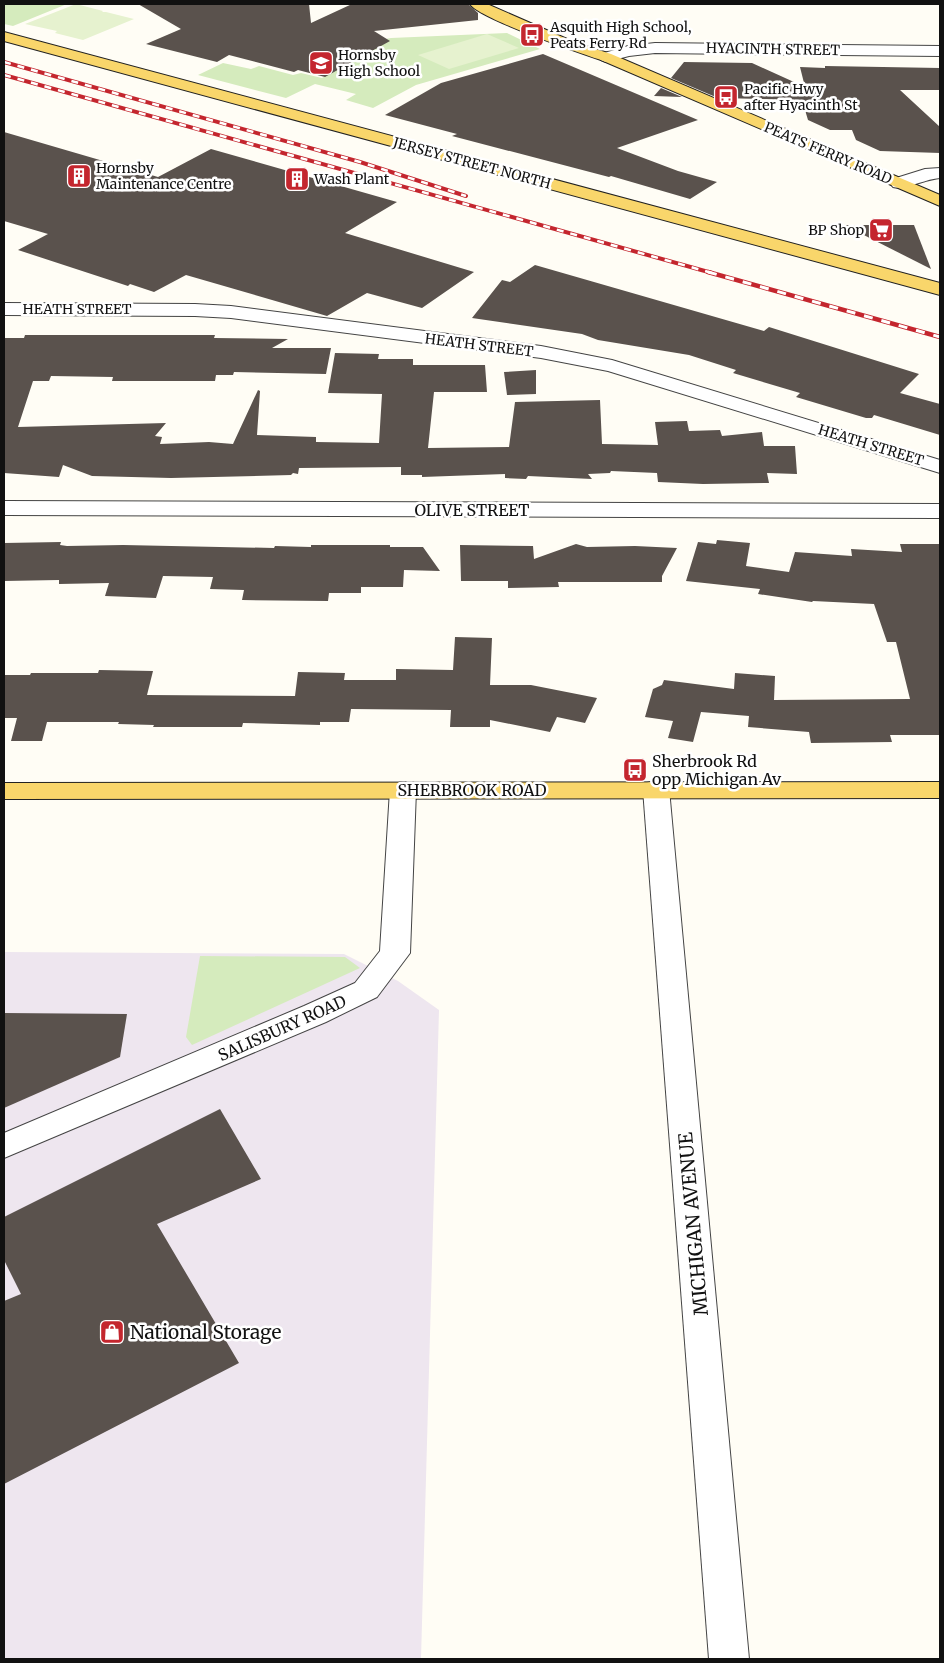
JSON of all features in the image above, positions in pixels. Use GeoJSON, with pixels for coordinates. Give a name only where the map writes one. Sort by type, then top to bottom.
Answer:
{"type":"FeatureCollection","features":[{"type":"Feature","properties":{"kind":"main road","name":"PEATS FERRY ROAD"},"geometry":{"type":"LineString","coordinates":[[477,4],[493,13],[569,45],[606,57],[940,201]]}},
{"type":"Feature","properties":{"kind":"main road","name":"PEATS FERRY ROAD"},"geometry":{"type":"LineString","coordinates":[[494,4],[586,43],[606,57]]}},
{"type":"Feature","properties":{"kind":"main road","name":"JERSEY STREET NORTH"},"geometry":{"type":"LineString","coordinates":[[4,36],[940,289]]}},
{"type":"Feature","properties":{"kind":"main road","name":"SHERBROOK ROAD"},"geometry":{"type":"LineString","coordinates":[[4,791],[940,790]]}},
{"type":"Feature","properties":{"kind":"street","name":"HYACINTH STREET"},"geometry":{"type":"LineString","coordinates":[[606,57],[628,51],[655,48],[940,51]]}},
{"type":"Feature","properties":{"kind":"street"},"geometry":{"type":"LineString","coordinates":[[899,183],[925,174],[940,173]]}},
{"type":"Feature","properties":{"kind":"street","name":"HEATH STREET"},"geometry":{"type":"LineString","coordinates":[[4,309],[195,310],[231,312],[542,352],[612,366],[940,467]]}},
{"type":"Feature","properties":{"kind":"street","name":"OLIVE STREET"},"geometry":{"type":"LineString","coordinates":[[4,508],[940,511]]}},
{"type":"Feature","properties":{"kind":"street","name":"MICHIGAN AVENUE"},"geometry":{"type":"LineString","coordinates":[[656,789],[729,1659]]}},
{"type":"Feature","properties":{"kind":"street","name":"SALISBURY ROAD"},"geometry":{"type":"LineString","coordinates":[[4,1146],[306,1018],[366,990],[395,953],[403,790]]}},
{"type":"Feature","properties":{"kind":"shaded area"},"geometry":{"type":"Polygon","coordinates":[[[4,952],[344,954],[398,981],[439,1010],[421,1659],[4,1659],[4,952]]]}},
{"type":"Feature","properties":{"kind":"green space"},"geometry":{"type":"Polygon","coordinates":[[[4,4],[67,4],[13,26],[4,24],[4,4]]]}},
{"type":"Feature","properties":{"kind":"green space"},"geometry":{"type":"Polygon","coordinates":[[[76,4],[134,19],[83,40],[55,33],[57,31],[25,24],[76,4]]]}},
{"type":"Feature","properties":{"kind":"green space"},"geometry":{"type":"Polygon","coordinates":[[[507,33],[540,49],[416,85],[373,108],[346,100],[356,94],[315,84],[286,98],[198,75],[223,63],[251,69],[259,66],[293,75],[301,73],[322,78],[340,68],[357,44],[391,38],[507,33]]]}},
{"type":"Feature","properties":{"kind":"green space"},"geometry":{"type":"Polygon","coordinates":[[[487,34],[519,48],[449,69],[418,55],[487,34]]]}},
{"type":"Feature","properties":{"kind":"green space"},"geometry":{"type":"Polygon","coordinates":[[[200,956],[345,957],[360,968],[192,1045],[186,1037],[200,956]]]}},
{"type":"Feature","properties":{"kind":"building"},"geometry":{"type":"Polygon","coordinates":[[[138,4],[309,4],[311,23],[352,4],[468,4],[478,13],[478,20],[374,31],[390,41],[325,77],[298,70],[294,72],[229,55],[217,62],[146,44],[181,29],[138,4]]]}},
{"type":"Feature","properties":{"kind":"building"},"geometry":{"type":"Polygon","coordinates":[[[543,54],[698,120],[617,148],[678,171],[717,182],[690,199],[611,176],[452,136],[457,134],[385,115],[441,83],[543,54]]]}},
{"type":"Feature","properties":{"kind":"building"},"geometry":{"type":"Polygon","coordinates":[[[684,62],[752,63],[805,87],[800,67],[940,68],[940,90],[900,90],[940,127],[940,153],[880,151],[856,140],[852,130],[830,130],[808,120],[802,100],[718,98],[671,78],[684,62]]]}},
{"type":"Feature","properties":{"kind":"building"},"geometry":{"type":"Polygon","coordinates":[[[661,88],[682,97],[654,96],[661,88]]]}},
{"type":"Feature","properties":{"kind":"building","name":"Hornsby Maintenance Centre"},"geometry":{"type":"Polygon","coordinates":[[[4,132],[158,177],[211,149],[397,202],[345,233],[474,272],[422,308],[367,293],[327,316],[186,275],[154,292],[130,284],[128,286],[18,250],[48,234],[4,221],[4,132]]]}},
{"type":"Feature","properties":{"kind":"building"},"geometry":{"type":"Polygon","coordinates":[[[844,225],[914,225],[931,269],[844,225]]]}},
{"type":"Feature","properties":{"kind":"building"},"geometry":{"type":"Polygon","coordinates":[[[535,265],[764,331],[769,327],[919,374],[900,393],[940,404],[940,435],[874,415],[872,418],[866,418],[796,397],[800,393],[733,373],[736,370],[689,355],[598,340],[582,334],[472,318],[502,280],[510,282],[535,265]]]}},
{"type":"Feature","properties":{"kind":"building"},"geometry":{"type":"Polygon","coordinates":[[[25,335],[215,335],[214,338],[288,339],[272,348],[331,348],[326,374],[234,372],[233,375],[216,375],[215,381],[112,381],[113,377],[51,376],[49,381],[33,381],[18,427],[166,423],[155,436],[162,437],[160,444],[209,442],[233,444],[258,390],[260,391],[257,435],[316,437],[316,442],[379,443],[382,394],[328,393],[335,353],[379,354],[378,359],[413,359],[413,365],[485,365],[487,392],[434,392],[428,448],[509,447],[515,402],[600,400],[602,444],[658,445],[655,422],[687,421],[689,431],[720,430],[722,436],[762,432],[764,446],[795,446],[797,474],[767,473],[769,483],[703,484],[658,482],[657,473],[611,471],[610,473],[588,474],[592,479],[528,476],[526,479],[505,478],[505,474],[422,477],[422,475],[401,475],[401,467],[299,468],[298,474],[293,473],[291,475],[171,478],[92,476],[63,465],[59,477],[4,473],[4,338],[24,338],[25,335]]]}},
{"type":"Feature","properties":{"kind":"building"},"geometry":{"type":"Polygon","coordinates":[[[536,370],[536,394],[507,395],[504,372],[536,370]]]}},
{"type":"Feature","properties":{"kind":"building"},"geometry":{"type":"Polygon","coordinates":[[[717,540],[750,543],[746,566],[789,572],[795,552],[852,556],[851,549],[902,552],[900,544],[940,544],[940,735],[890,735],[892,742],[811,743],[809,732],[748,727],[749,716],[701,712],[693,742],[668,738],[673,721],[645,717],[653,689],[662,685],[664,680],[734,689],[735,673],[775,676],[774,700],[910,699],[896,642],[887,642],[874,604],[812,602],[758,594],[760,589],[686,581],[698,542],[716,544],[717,540]]]}},
{"type":"Feature","properties":{"kind":"building"},"geometry":{"type":"Polygon","coordinates":[[[61,542],[60,545],[67,546],[123,545],[274,548],[275,546],[311,547],[311,545],[390,545],[390,547],[423,547],[440,571],[404,570],[403,587],[361,587],[361,593],[329,593],[328,601],[242,600],[244,590],[210,589],[213,577],[163,576],[156,598],[105,596],[109,583],[59,584],[59,580],[4,581],[4,543],[61,542]]]}},
{"type":"Feature","properties":{"kind":"building"},"geometry":{"type":"Polygon","coordinates":[[[576,544],[587,547],[635,546],[677,548],[662,576],[662,582],[558,582],[559,587],[508,588],[508,581],[461,581],[460,545],[533,546],[534,559],[576,544]]]}},
{"type":"Feature","properties":{"kind":"building"},"geometry":{"type":"Polygon","coordinates":[[[455,637],[492,638],[490,685],[531,685],[597,698],[585,723],[557,717],[550,732],[490,720],[490,727],[450,727],[451,710],[351,709],[349,722],[320,722],[320,725],[243,723],[242,727],[153,727],[154,725],[118,724],[119,722],[47,722],[42,741],[11,741],[17,718],[4,718],[4,675],[98,673],[99,670],[153,671],[147,695],[295,696],[298,672],[345,673],[344,680],[396,680],[396,669],[453,670],[455,637]]]}},
{"type":"Feature","properties":{"kind":"building"},"geometry":{"type":"Polygon","coordinates":[[[4,1013],[127,1014],[120,1057],[4,1108],[4,1013]]]}},
{"type":"Feature","properties":{"kind":"building","name":"National Storage"},"geometry":{"type":"Polygon","coordinates":[[[220,1109],[261,1179],[157,1224],[239,1363],[4,1484],[4,1301],[21,1294],[4,1260],[4,1217],[220,1109]]]}},
{"type":"Feature","properties":{"kind":"railway"},"geometry":{"type":"LineString","coordinates":[[4,62],[360,162],[466,196]]}},
{"type":"Feature","properties":{"kind":"railway"},"geometry":{"type":"LineString","coordinates":[[4,75],[712,273]]}},
{"type":"Feature","properties":{"kind":"railway"},"geometry":{"type":"LineString","coordinates":[[708,272],[940,337]]}},
{"type":"Feature","properties":{"kind":"place","name":"Asquith High School, Peats Ferry Rd"},"geometry":{"type":"Point","coordinates":[532,35]}},
{"type":"Feature","properties":{"kind":"place","name":"Hornsby High School"},"geometry":{"type":"Point","coordinates":[321,63]}},
{"type":"Feature","properties":{"kind":"place","name":"Pacific Hwy after Hyacinth St"},"geometry":{"type":"Point","coordinates":[726,97]}},
{"type":"Feature","properties":{"kind":"place","name":"Hornsby Maintenance Centre"},"geometry":{"type":"Point","coordinates":[79,176]}},
{"type":"Feature","properties":{"kind":"place","name":"Wash Plant"},"geometry":{"type":"Point","coordinates":[297,179]}},
{"type":"Feature","properties":{"kind":"place","name":"BP Shop"},"geometry":{"type":"Point","coordinates":[881,230]}},
{"type":"Feature","properties":{"kind":"place","name":"Sherbrook Rd opp Michigan Av"},"geometry":{"type":"Point","coordinates":[635,770]}},
{"type":"Feature","properties":{"kind":"place","name":"National Storage"},"geometry":{"type":"Point","coordinates":[112,1332]}}]}
